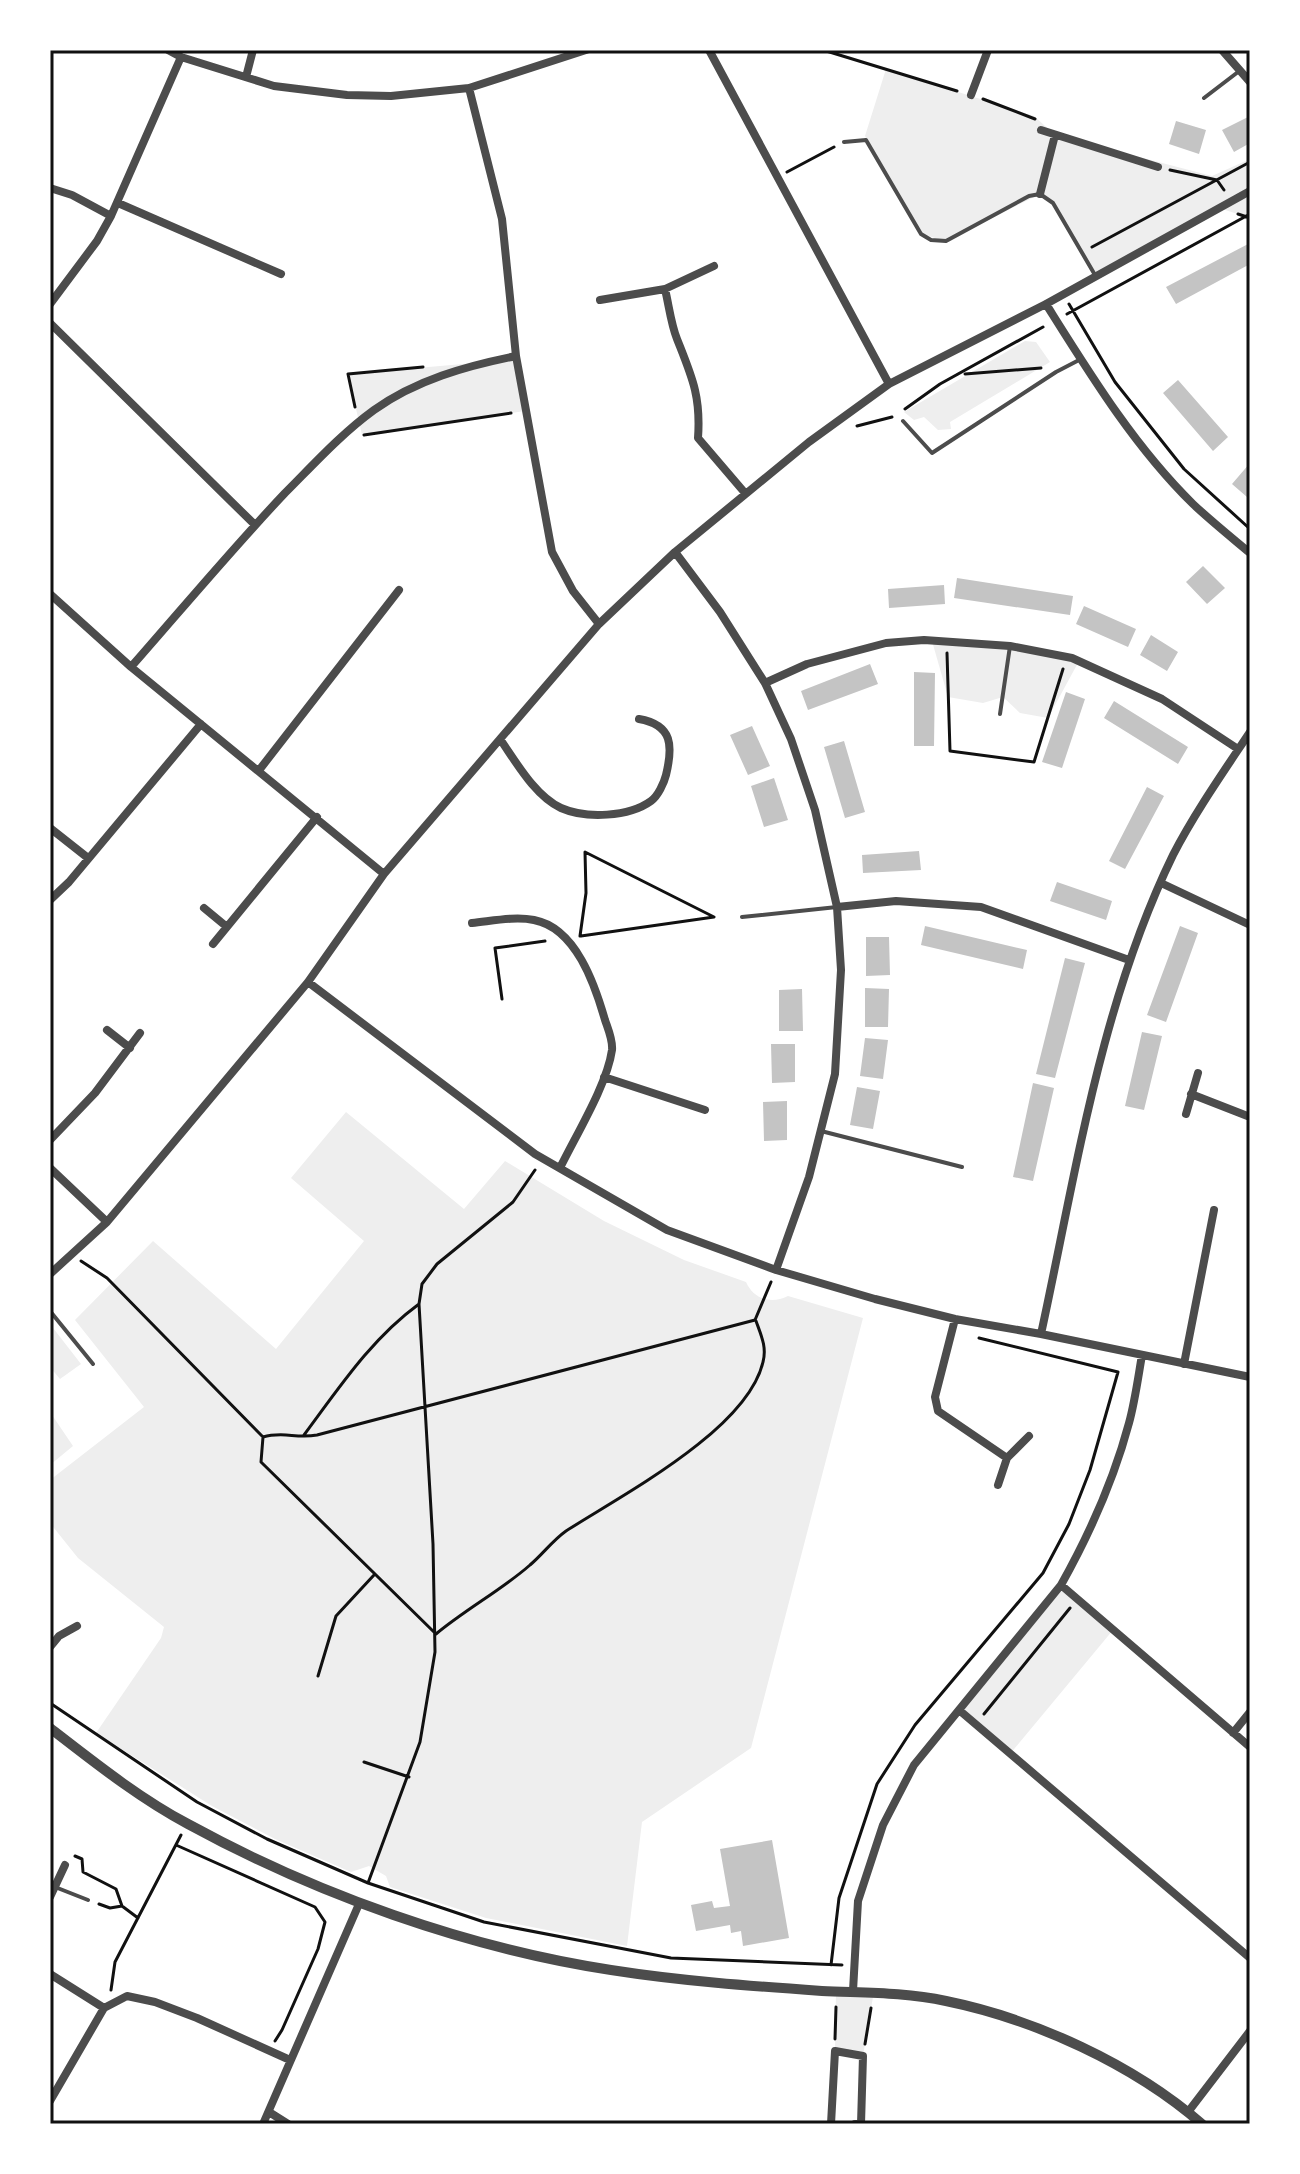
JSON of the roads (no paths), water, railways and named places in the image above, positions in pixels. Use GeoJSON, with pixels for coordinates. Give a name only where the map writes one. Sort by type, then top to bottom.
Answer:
{"type":"FeatureCollection","features":[{"type":"Feature","properties":{"kind":"street"},"geometry":{"type":"LineString","coordinates":[[168,50],[181,57],[303,92],[391,96],[469,88],[586,50]]}},
{"type":"Feature","properties":{"kind":"street"},"geometry":{"type":"LineString","coordinates":[[246,77],[253,50]]}},
{"type":"Feature","properties":{"kind":"street"},"geometry":{"type":"LineString","coordinates":[[709,50],[889,384]]}},
{"type":"Feature","properties":{"kind":"street"},"geometry":{"type":"LineString","coordinates":[[971,95],[988,50]]}},
{"type":"Feature","properties":{"kind":"street"},"geometry":{"type":"LineString","coordinates":[[1222,50],[1250,82]]}},
{"type":"Feature","properties":{"kind":"street"},"geometry":{"type":"LineString","coordinates":[[50,304],[97,241],[118,203],[181,57]]}},
{"type":"Feature","properties":{"kind":"street"},"geometry":{"type":"LineString","coordinates":[[469,88],[502,219],[516,356],[552,552],[573,591],[599,624]]}},
{"type":"Feature","properties":{"kind":"street"},"geometry":{"type":"LineString","coordinates":[[1041,130],[1158,167]]}},
{"type":"Feature","properties":{"kind":"street"},"geometry":{"type":"LineString","coordinates":[[1040,194],[1055,135]]}},
{"type":"Feature","properties":{"kind":"street"},"geometry":{"type":"LineString","coordinates":[[50,188],[72,195],[111,216]]}},
{"type":"Feature","properties":{"kind":"street"},"geometry":{"type":"LineString","coordinates":[[50,1273],[107,1222],[308,982],[384,874],[599,624],[675,552],[816,436],[889,384],[1046,304],[1250,191]]}},
{"type":"Feature","properties":{"kind":"street"},"geometry":{"type":"LineString","coordinates":[[118,203],[281,274]]}},
{"type":"Feature","properties":{"kind":"street"},"geometry":{"type":"LineString","coordinates":[[600,300],[665,289],[714,266]]}},
{"type":"Feature","properties":{"kind":"street"},"geometry":{"type":"LineString","coordinates":[[665,289],[676,337],[690,367],[700,410],[698,438],[745,493]]}},
{"type":"Feature","properties":{"kind":"street"},"geometry":{"type":"LineString","coordinates":[[1046,304],[1147,452],[1193,504],[1249,550]]}},
{"type":"Feature","properties":{"kind":"street"},"geometry":{"type":"LineString","coordinates":[[50,323],[255,525]]}},
{"type":"Feature","properties":{"kind":"street"},"geometry":{"type":"LineString","coordinates":[[131,667],[255,525],[335,441],[376,408],[441,376],[471,365],[516,356]]}},
{"type":"Feature","properties":{"kind":"street"},"geometry":{"type":"LineString","coordinates":[[675,552],[720,612],[765,683],[791,739],[815,810],[837,907],[841,970],[835,1074],[809,1177],[776,1270]]}},
{"type":"Feature","properties":{"kind":"street"},"geometry":{"type":"LineString","coordinates":[[260,769],[399,590]]}},
{"type":"Feature","properties":{"kind":"street"},"geometry":{"type":"LineString","coordinates":[[50,594],[131,667],[260,769],[384,874]]}},
{"type":"Feature","properties":{"kind":"street"},"geometry":{"type":"LineString","coordinates":[[765,683],[807,664],[886,643],[932,640],[1010,646],[1079,661],[1162,699],[1238,749]]}},
{"type":"Feature","properties":{"kind":"street"},"geometry":{"type":"LineString","coordinates":[[500,739],[537,788],[560,808],[590,815],[633,810],[653,800],[664,781],[672,752],[668,736],[655,722],[639,719]]}},
{"type":"Feature","properties":{"kind":"street"},"geometry":{"type":"LineString","coordinates":[[50,900],[201,724]]}},
{"type":"Feature","properties":{"kind":"street"},"geometry":{"type":"LineString","coordinates":[[1041,1334],[1110,1021],[1129,960],[1174,853],[1250,732]]}},
{"type":"Feature","properties":{"kind":"street"},"geometry":{"type":"LineString","coordinates":[[213,944],[317,817]]}},
{"type":"Feature","properties":{"kind":"street"},"geometry":{"type":"LineString","coordinates":[[50,828],[88,858]]}},
{"type":"Feature","properties":{"kind":"street"},"geometry":{"type":"LineString","coordinates":[[1161,883],[1250,925]]}},
{"type":"Feature","properties":{"kind":"street"},"geometry":{"type":"LineString","coordinates":[[837,907],[896,901],[981,907],[1129,960]]}},
{"type":"Feature","properties":{"kind":"street"},"geometry":{"type":"LineString","coordinates":[[204,908],[227,927]]}},
{"type":"Feature","properties":{"kind":"street"},"geometry":{"type":"LineString","coordinates":[[472,923],[535,920],[564,938],[587,966],[596,986],[613,1046],[604,1077],[560,1168]]}},
{"type":"Feature","properties":{"kind":"street"},"geometry":{"type":"LineString","coordinates":[[308,982],[543,1159],[667,1230],[776,1270],[955,1319],[1250,1377]]}},
{"type":"Feature","properties":{"kind":"street"},"geometry":{"type":"LineString","coordinates":[[107,1030],[130,1048]]}},
{"type":"Feature","properties":{"kind":"street"},"geometry":{"type":"LineString","coordinates":[[50,1140],[95,1093],[140,1033]]}},
{"type":"Feature","properties":{"kind":"street"},"geometry":{"type":"LineString","coordinates":[[1186,1114],[1198,1073]]}},
{"type":"Feature","properties":{"kind":"street"},"geometry":{"type":"LineString","coordinates":[[604,1077],[705,1110]]}},
{"type":"Feature","properties":{"kind":"street"},"geometry":{"type":"LineString","coordinates":[[1191,1094],[1250,1117]]}},
{"type":"Feature","properties":{"kind":"street"},"geometry":{"type":"LineString","coordinates":[[50,1168],[107,1222]]}},
{"type":"Feature","properties":{"kind":"street"},"geometry":{"type":"LineString","coordinates":[[1184,1364],[1214,1210]]}},
{"type":"Feature","properties":{"kind":"street"},"geometry":{"type":"LineString","coordinates":[[955,1319],[935,1397],[938,1411],[1007,1458]]}},
{"type":"Feature","properties":{"kind":"street"},"geometry":{"type":"LineString","coordinates":[[853,1991],[858,1901],[883,1825],[914,1765],[1061,1585],[1101,1502],[1129,1423],[1142,1355]]}},
{"type":"Feature","properties":{"kind":"street"},"geometry":{"type":"LineString","coordinates":[[998,1485],[1007,1458],[1029,1436]]}},
{"type":"Feature","properties":{"kind":"street"},"geometry":{"type":"LineString","coordinates":[[1061,1585],[1250,1747]]}},
{"type":"Feature","properties":{"kind":"street"},"geometry":{"type":"LineString","coordinates":[[50,1647],[59,1636],[77,1626]]}},
{"type":"Feature","properties":{"kind":"street"},"geometry":{"type":"LineString","coordinates":[[50,1628],[59,1636]]}},
{"type":"Feature","properties":{"kind":"street"},"geometry":{"type":"LineString","coordinates":[[959,1710],[1250,1958]]}},
{"type":"Feature","properties":{"kind":"street"},"geometry":{"type":"LineString","coordinates":[[1233,1733],[1250,1712]]}},
{"type":"Feature","properties":{"kind":"street"},"geometry":{"type":"LineString","coordinates":[[50,1728],[103,1769],[187,1824],[359,1904],[518,1952],[608,1970],[707,1983],[874,1991],[944,2000],[995,2013],[1082,2046],[1188,2112],[1202,2124]]}},
{"type":"Feature","properties":{"kind":"street"},"geometry":{"type":"LineString","coordinates":[[50,1897],[65,1865]]}},
{"type":"Feature","properties":{"kind":"street"},"geometry":{"type":"LineString","coordinates":[[263,2124],[359,1904]]}},
{"type":"Feature","properties":{"kind":"street"},"geometry":{"type":"LineString","coordinates":[[50,1974],[106,2007]]}},
{"type":"Feature","properties":{"kind":"street"},"geometry":{"type":"LineString","coordinates":[[50,2101],[106,2007],[127,1996],[155,2002],[290,2060]]}},
{"type":"Feature","properties":{"kind":"street"},"geometry":{"type":"LineString","coordinates":[[1188,2112],[1250,2031]]}},
{"type":"Feature","properties":{"kind":"street"},"geometry":{"type":"LineString","coordinates":[[831,2124],[835,2051],[863,2056],[861,2124],[855,2124]]}},
{"type":"Feature","properties":{"kind":"street"},"geometry":{"type":"LineString","coordinates":[[269,2112],[288,2124]]}},
{"type":"Feature","properties":{"kind":"lane"},"geometry":{"type":"LineString","coordinates":[[1204,98],[1240,71]]}},
{"type":"Feature","properties":{"kind":"lane"},"geometry":{"type":"LineString","coordinates":[[844,142],[866,140],[921,234],[931,240],[946,241],[1029,196],[1040,194],[1053,203],[1095,276]]}},
{"type":"Feature","properties":{"kind":"lane"},"geometry":{"type":"LineString","coordinates":[[903,421],[932,453],[1081,359]]}},
{"type":"Feature","properties":{"kind":"lane"},"geometry":{"type":"LineString","coordinates":[[1000,714],[1010,646]]}},
{"type":"Feature","properties":{"kind":"lane"},"geometry":{"type":"LineString","coordinates":[[742,917],[837,907]]}},
{"type":"Feature","properties":{"kind":"lane"},"geometry":{"type":"LineString","coordinates":[[821,1131],[962,1167]]}},
{"type":"Feature","properties":{"kind":"lane"},"geometry":{"type":"LineString","coordinates":[[50,1311],[93,1364]]}},
{"type":"Feature","properties":{"kind":"lane"},"geometry":{"type":"LineString","coordinates":[[55,1887],[88,1900]]}}]}
